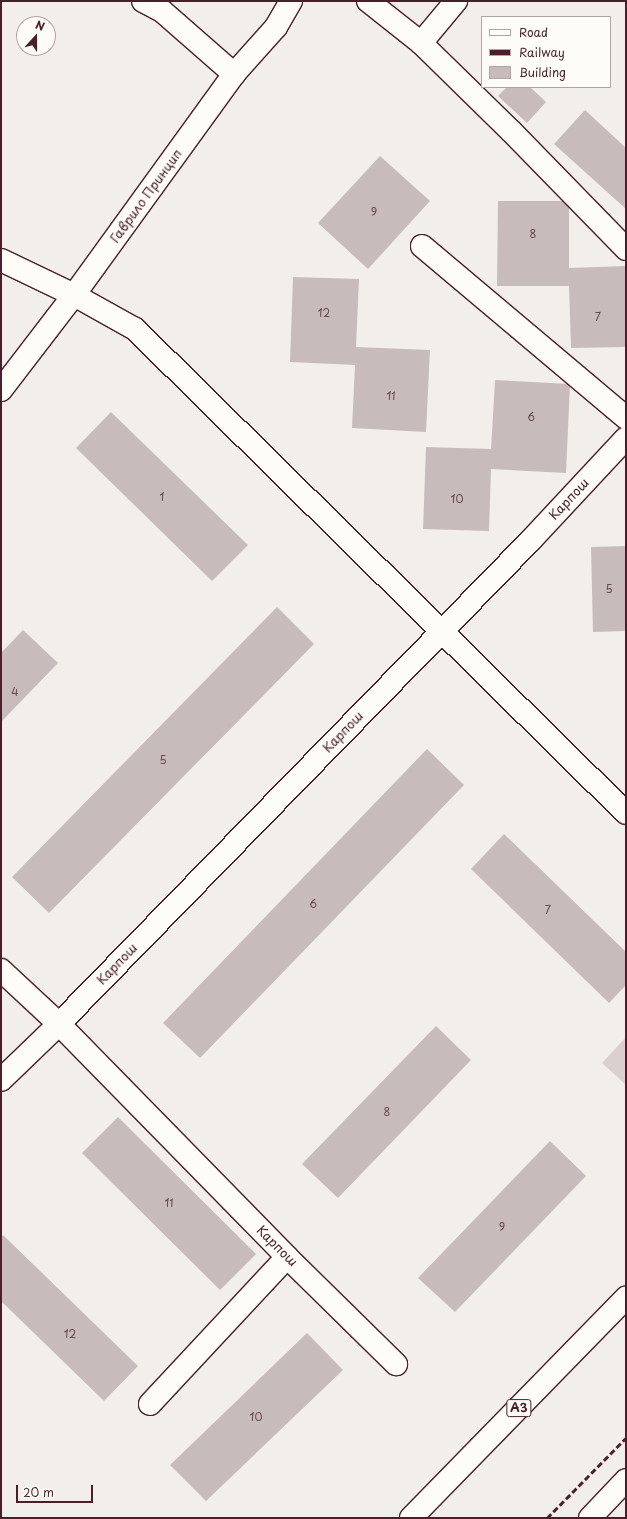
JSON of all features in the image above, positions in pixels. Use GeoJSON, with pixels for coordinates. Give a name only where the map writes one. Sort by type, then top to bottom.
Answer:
{"type":"FeatureCollection","features":[{"type":"Feature","properties":{"kind":"street"},"geometry":{"type":"LineString","coordinates":[[143,1],[162,12],[234,74]]}},
{"type":"Feature","properties":{"kind":"street","name":"Гаврило Принцип"},"geometry":{"type":"LineString","coordinates":[[1,390],[74,295],[234,74],[276,27],[291,1]]}},
{"type":"Feature","properties":{"kind":"street"},"geometry":{"type":"LineString","coordinates":[[368,1],[421,43],[511,131],[626,249]]}},
{"type":"Feature","properties":{"kind":"street"},"geometry":{"type":"LineString","coordinates":[[421,43],[456,1]]}},
{"type":"Feature","properties":{"kind":"street"},"geometry":{"type":"LineString","coordinates":[[422,246],[626,418]]}},
{"type":"Feature","properties":{"kind":"street"},"geometry":{"type":"LineString","coordinates":[[1,260],[74,295],[135,329],[626,813]]}},
{"type":"Feature","properties":{"kind":"street","name":"Карпош"},"geometry":{"type":"LineString","coordinates":[[1,1080],[58,1024],[531,540],[626,438]]}},
{"type":"Feature","properties":{"kind":"street","name":"Карпош"},"geometry":{"type":"LineString","coordinates":[[1,970],[58,1024],[287,1257],[396,1364]]}},
{"type":"Feature","properties":{"kind":"street"},"geometry":{"type":"LineString","coordinates":[[150,1404],[287,1257]]}},
{"type":"Feature","properties":{"kind":"street","name":"A3"},"geometry":{"type":"LineString","coordinates":[[411,1518],[626,1298]]}},
{"type":"Feature","properties":{"kind":"street"},"geometry":{"type":"LineString","coordinates":[[590,1518],[626,1480]]}},
{"type":"Feature","properties":{"kind":"shaded area"},"geometry":{"type":"Polygon","coordinates":[[[626,1037],[626,1085],[602,1063],[626,1037]]]}},
{"type":"Feature","properties":{"kind":"building"},"geometry":{"type":"Polygon","coordinates":[[[506,88],[531,88],[546,102],[527,123],[498,96],[506,88]]]}},
{"type":"Feature","properties":{"kind":"building"},"geometry":{"type":"Polygon","coordinates":[[[585,110],[626,148],[626,209],[554,144],[585,110]]]}},
{"type":"Feature","properties":{"kind":"building"},"geometry":{"type":"Polygon","coordinates":[[[380,156],[430,201],[368,269],[318,223],[380,156]]]}},
{"type":"Feature","properties":{"kind":"building"},"geometry":{"type":"Polygon","coordinates":[[[498,201],[569,201],[569,268],[626,266],[626,347],[571,348],[569,286],[497,286],[498,201]]]}},
{"type":"Feature","properties":{"kind":"building"},"geometry":{"type":"Polygon","coordinates":[[[293,277],[359,279],[356,347],[430,350],[426,432],[352,428],[355,365],[290,362],[293,277]]]}},
{"type":"Feature","properties":{"kind":"building"},"geometry":{"type":"Polygon","coordinates":[[[495,380],[570,384],[566,473],[491,469],[489,531],[423,529],[426,447],[491,449],[495,380]]]}},
{"type":"Feature","properties":{"kind":"building"},"geometry":{"type":"Polygon","coordinates":[[[111,412],[248,545],[212,581],[76,448],[111,412]]]}},
{"type":"Feature","properties":{"kind":"building"},"geometry":{"type":"Polygon","coordinates":[[[626,546],[626,631],[593,632],[591,547],[626,546]]]}},
{"type":"Feature","properties":{"kind":"building"},"geometry":{"type":"Polygon","coordinates":[[[277,607],[314,644],[49,913],[12,877],[277,607]]]}},
{"type":"Feature","properties":{"kind":"building"},"geometry":{"type":"Polygon","coordinates":[[[23,630],[58,663],[1,722],[1,653],[23,630]]]}},
{"type":"Feature","properties":{"kind":"building"},"geometry":{"type":"Polygon","coordinates":[[[427,749],[464,785],[200,1058],[163,1023],[427,749]]]}},
{"type":"Feature","properties":{"kind":"building"},"geometry":{"type":"Polygon","coordinates":[[[504,834],[626,952],[626,985],[609,1003],[471,869],[504,834]]]}},
{"type":"Feature","properties":{"kind":"building"},"geometry":{"type":"Polygon","coordinates":[[[436,1026],[471,1060],[338,1198],[302,1164],[436,1026]]]}},
{"type":"Feature","properties":{"kind":"building"},"geometry":{"type":"Polygon","coordinates":[[[118,1117],[256,1254],[220,1290],[82,1153],[118,1117]]]}},
{"type":"Feature","properties":{"kind":"building"},"geometry":{"type":"Polygon","coordinates":[[[550,1141],[586,1176],[455,1312],[418,1278],[550,1141]]]}},
{"type":"Feature","properties":{"kind":"building"},"geometry":{"type":"Polygon","coordinates":[[[3,1235],[138,1366],[104,1401],[1,1301],[1,1237],[3,1235]]]}},
{"type":"Feature","properties":{"kind":"building"},"geometry":{"type":"Polygon","coordinates":[[[307,1333],[343,1370],[206,1501],[170,1465],[307,1333]]]}},
{"type":"Feature","properties":{"kind":"railway"},"geometry":{"type":"LineString","coordinates":[[547,1518],[626,1438]]}}]}
